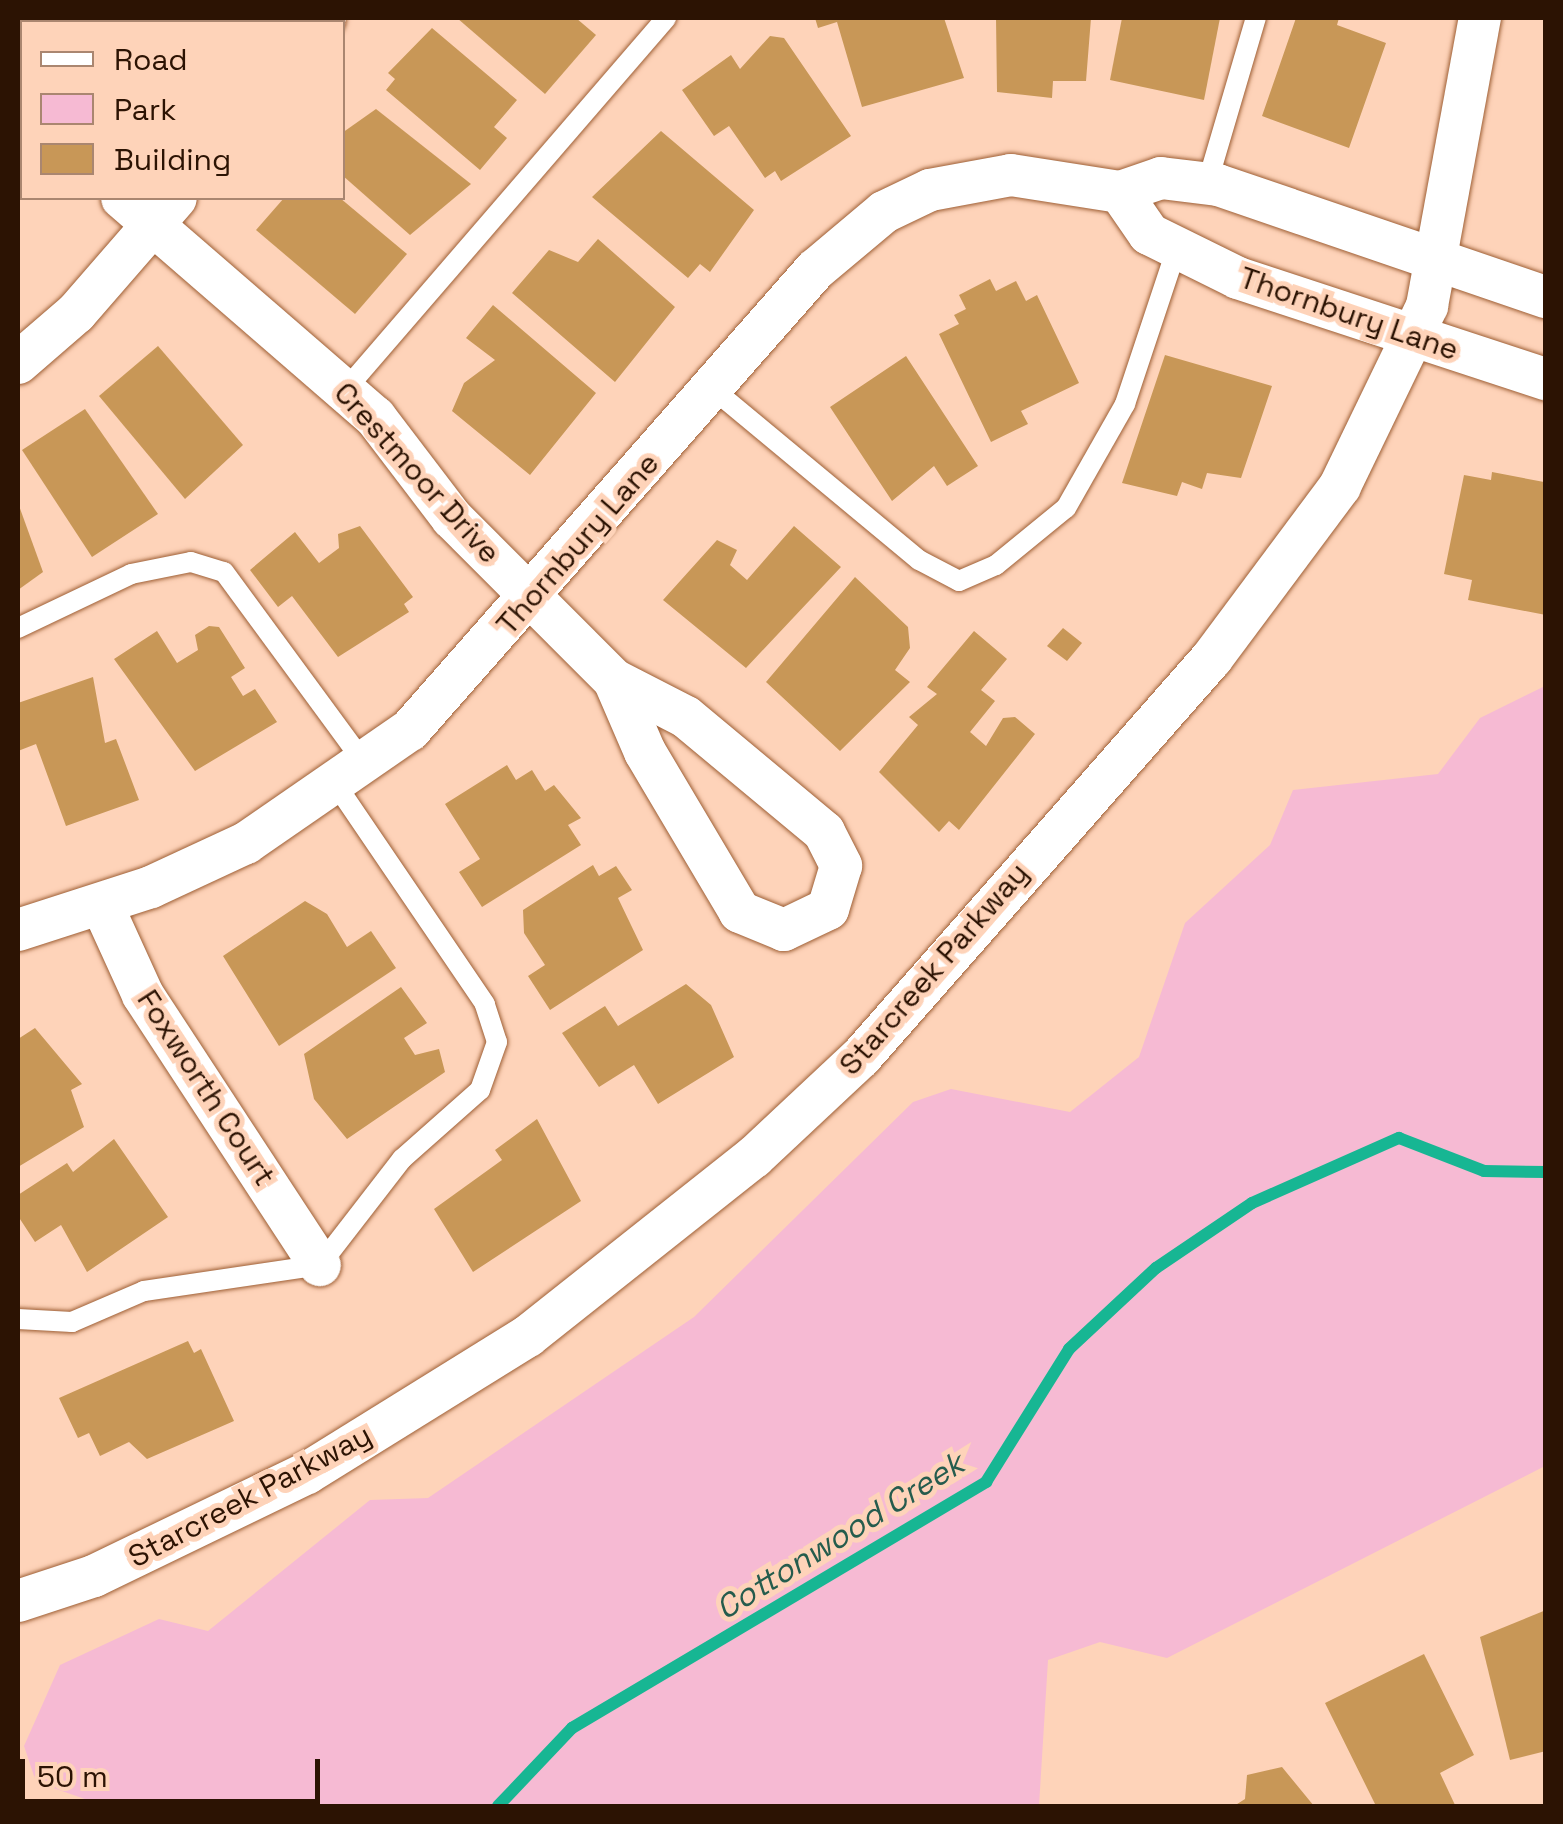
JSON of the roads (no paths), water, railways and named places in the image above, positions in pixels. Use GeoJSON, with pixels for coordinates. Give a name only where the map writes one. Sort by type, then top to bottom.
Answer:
{"type":"FeatureCollection","features":[{"type":"Feature","properties":{"kind":"street","name":"Starcreek Parkway"},"geometry":{"type":"LineString","coordinates":[[18,1602],[94,1576],[307,1473],[528,1336],[754,1157],[861,1057],[1212,658],[1340,486],[1411,336],[1437,264],[1480,18]]}},
{"type":"Feature","properties":{"kind":"street","name":"Thornbury Lane"},"geometry":{"type":"LineString","coordinates":[[18,930],[102,905],[246,843],[352,776],[533,598],[846,239],[899,204],[1011,175],[1120,192],[1161,178],[1207,184],[1286,202],[1437,264],[1546,297]]}},
{"type":"Feature","properties":{"kind":"street","name":"Thornbury Lane"},"geometry":{"type":"LineString","coordinates":[[1120,192],[1149,234],[1177,248],[1411,336],[1546,379]]}},
{"type":"Feature","properties":{"kind":"street","name":"Crestmoor Drive"},"geometry":{"type":"LineString","coordinates":[[150,207],[346,390],[533,598],[614,680],[686,717],[824,832],[841,866],[828,909],[784,930],[740,912],[645,752],[614,680]]}},
{"type":"Feature","properties":{"kind":"street"},"geometry":{"type":"LineString","coordinates":[[18,363],[76,313],[150,207]]}},
{"type":"Feature","properties":{"kind":"street","name":"Foxworth Court"},"geometry":{"type":"LineString","coordinates":[[102,905],[142,995],[320,1265]]}},
{"type":"Feature","properties":{"kind":"lane"},"geometry":{"type":"LineString","coordinates":[[346,390],[666,18]]}},
{"type":"Feature","properties":{"kind":"lane"},"geometry":{"type":"LineString","coordinates":[[1207,184],[1256,18]]}},
{"type":"Feature","properties":{"kind":"lane"},"geometry":{"type":"LineString","coordinates":[[713,389],[918,560],[959,581],[996,565],[1066,508],[1125,404],[1177,248]]}},
{"type":"Feature","properties":{"kind":"lane"},"geometry":{"type":"LineString","coordinates":[[18,628],[132,574],[191,562],[224,572],[352,776],[466,972],[498,1042],[480,1090],[402,1159],[320,1265],[144,1290],[72,1322],[18,1318]]}},
{"type":"Feature","properties":{"kind":"waterway","name":"Cottonwood Creek"},"geometry":{"type":"LineString","coordinates":[[498,1806],[572,1728],[986,1482],[1069,1349],[1156,1268],[1252,1203],[1399,1138],[1484,1171],[1546,1172]]}}]}
